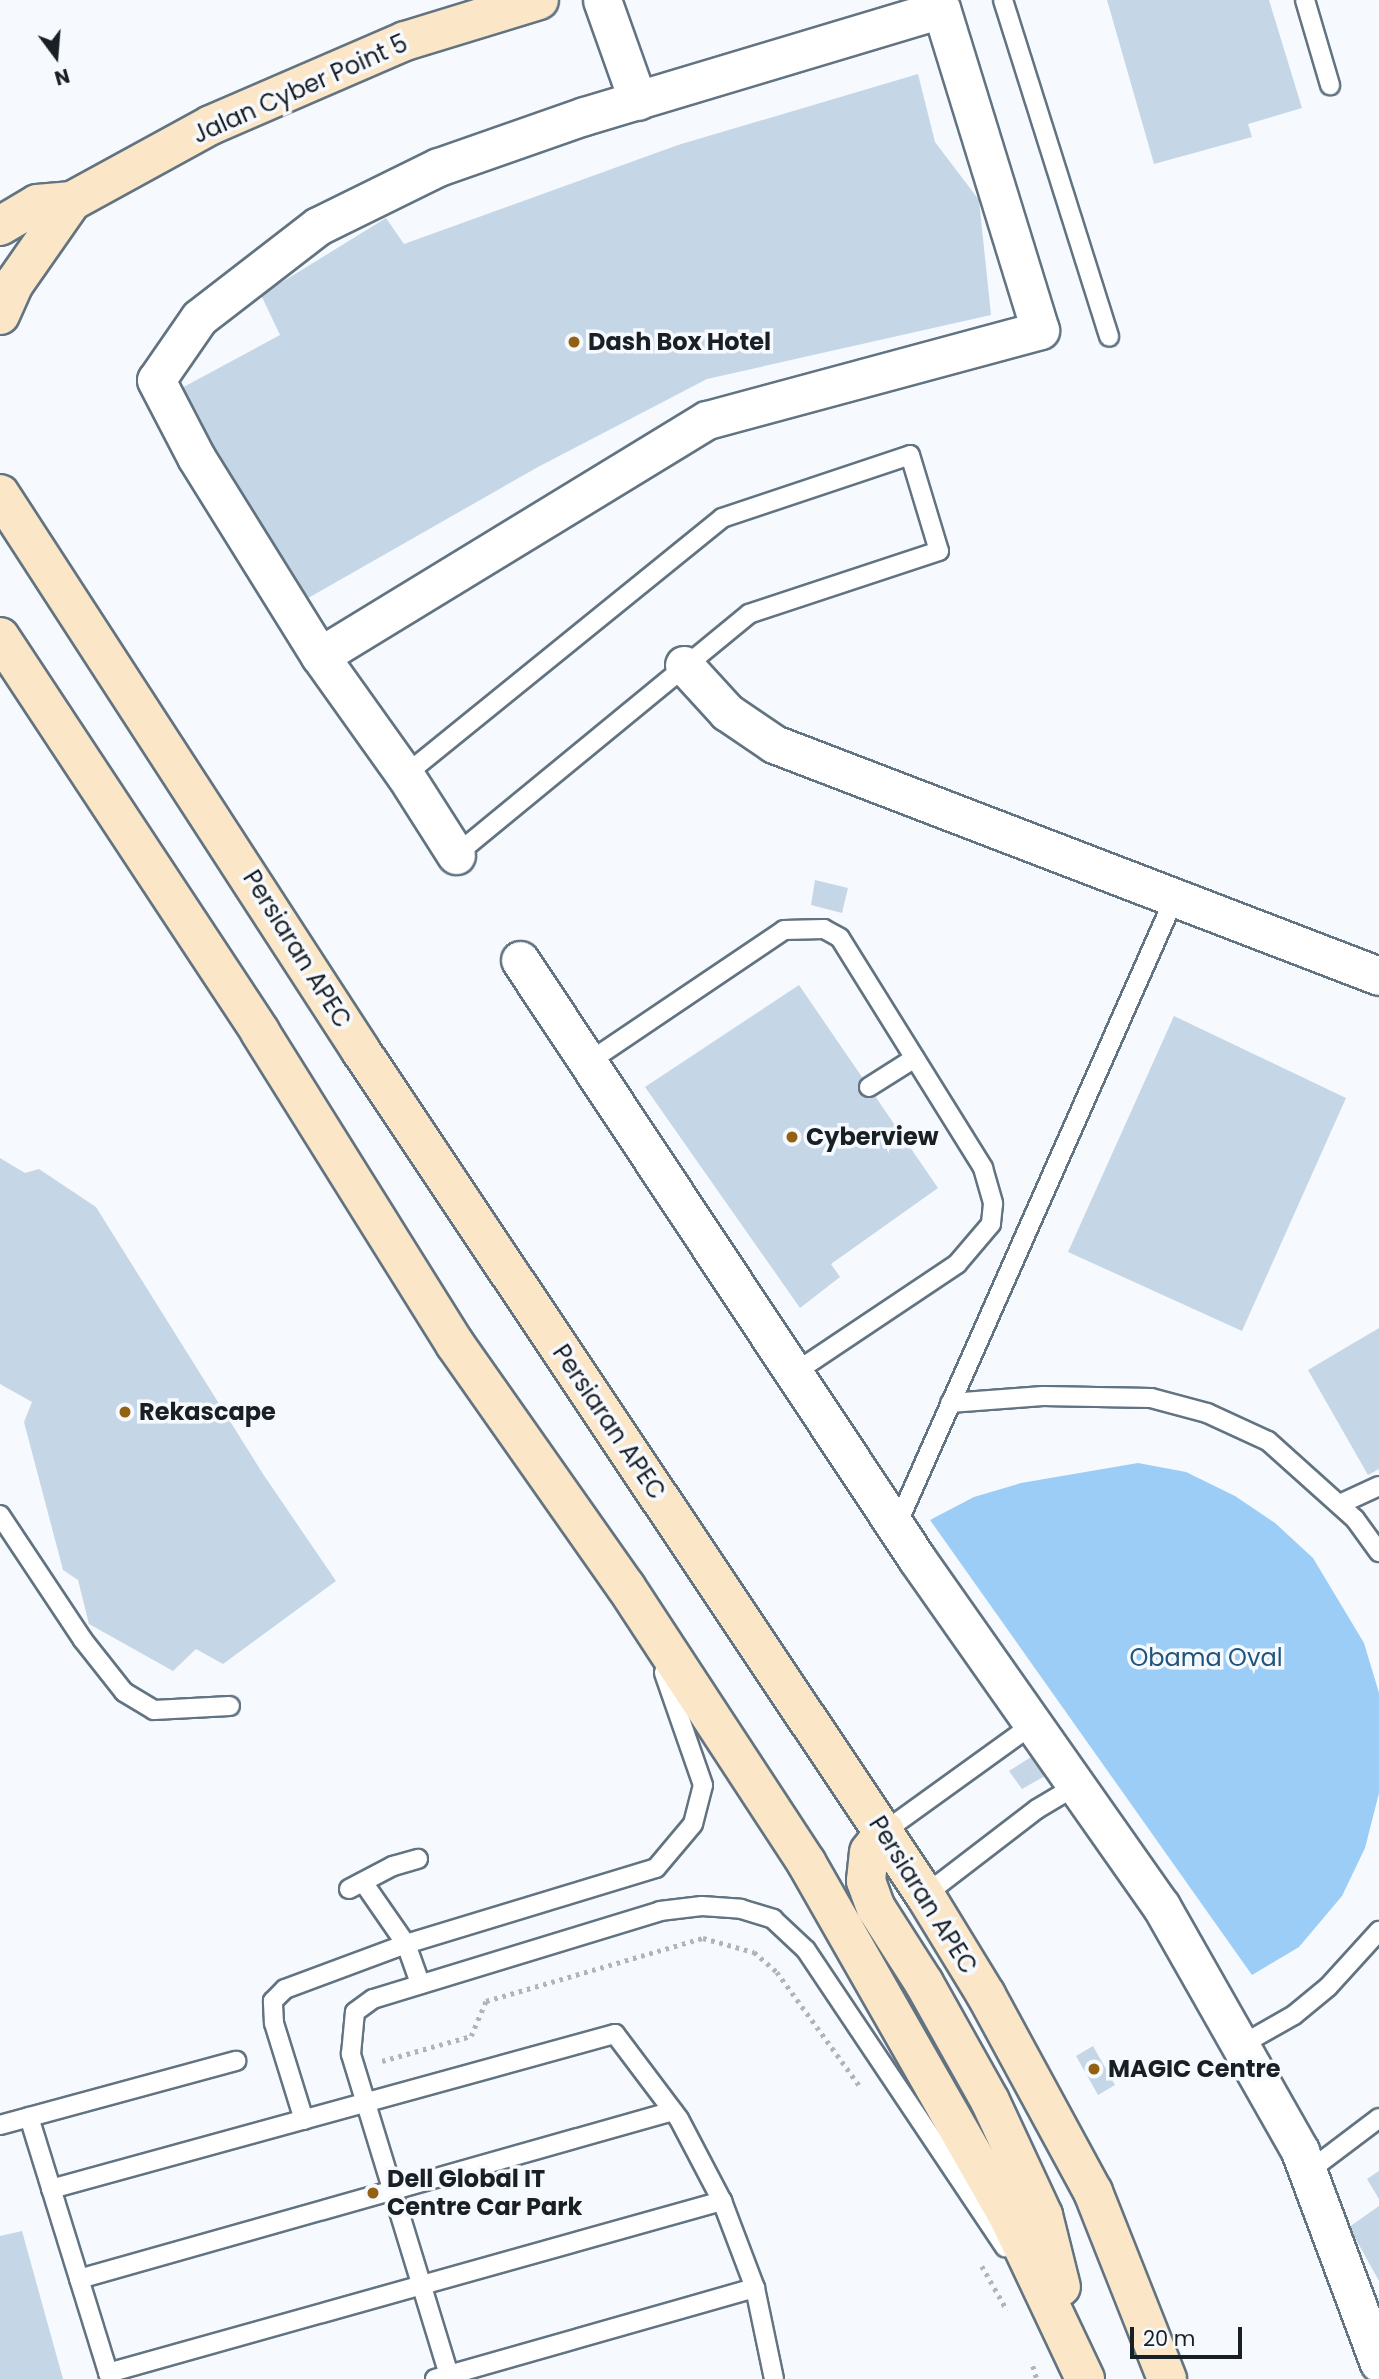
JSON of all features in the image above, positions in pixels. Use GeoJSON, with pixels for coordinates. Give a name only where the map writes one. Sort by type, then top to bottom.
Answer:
{"type":"FeatureCollection","features":[{"type":"Feature","properties":{"kind":"main road","name":"Jalan Cyber Point 5"},"geometry":{"type":"LineString","coordinates":[[0,226],[54,212],[223,120],[405,41],[539,0]]}},
{"type":"Feature","properties":{"kind":"main road","name":"Jalan Cyber Point 5"},"geometry":{"type":"LineString","coordinates":[[0,266],[54,212]]}},
{"type":"Feature","properties":{"kind":"main road"},"geometry":{"type":"LineString","coordinates":[[0,214],[54,212]]}},
{"type":"Feature","properties":{"kind":"main road"},"geometry":{"type":"LineString","coordinates":[[0,315],[54,212]]}},
{"type":"Feature","properties":{"kind":"main road"},"geometry":{"type":"LineString","coordinates":[[0,467],[22,525]]}},
{"type":"Feature","properties":{"kind":"main road","name":"Persiaran APEC"},"geometry":{"type":"LineString","coordinates":[[0,494],[369,1062],[885,1831],[925,1895],[986,1995],[1093,2192],[1167,2379]]}},
{"type":"Feature","properties":{"kind":"main road"},"geometry":{"type":"LineString","coordinates":[[0,638],[260,1032],[454,1344],[626,1587],[806,1862],[1003,2206],[1070,2341],[1085,2379]]}},
{"type":"Feature","properties":{"kind":"main road"},"geometry":{"type":"LineString","coordinates":[[885,1831],[869,1852],[866,1881],[873,1899],[990,2101],[1042,2215],[1059,2273],[1070,2341]]}},
{"type":"Feature","properties":{"kind":"street"},"geometry":{"type":"LineString","coordinates":[[602,0],[638,101]]}},
{"type":"Feature","properties":{"kind":"street"},"geometry":{"type":"LineString","coordinates":[[320,656],[707,420],[1040,330],[942,9],[638,101],[438,167],[318,226],[199,318],[156,380],[196,457],[320,656],[405,775],[456,855]]}},
{"type":"Feature","properties":{"kind":"street"},"geometry":{"type":"LineString","coordinates":[[684,665],[727,712],[774,744],[1379,976]]}},
{"type":"Feature","properties":{"kind":"street"},"geometry":{"type":"LineString","coordinates":[[520,960],[590,1061],[896,1527],[1079,1784],[1161,1906],[1243,2044],[1309,2171],[1379,2363]]}},
{"type":"Feature","properties":{"kind":"lane"},"geometry":{"type":"LineString","coordinates":[[1003,0],[1109,337]]}},
{"type":"Feature","properties":{"kind":"lane"},"geometry":{"type":"LineString","coordinates":[[1306,0],[1331,85]]}},
{"type":"Feature","properties":{"kind":"lane"},"geometry":{"type":"LineString","coordinates":[[405,775],[722,519],[910,455],[939,551],[749,614],[456,855]]}},
{"type":"Feature","properties":{"kind":"lane"},"geometry":{"type":"LineString","coordinates":[[896,1527],[1175,897]]}},
{"type":"Feature","properties":{"kind":"lane"},"geometry":{"type":"LineString","coordinates":[[590,1061],[784,930],[824,929],[840,938],[991,1185],[990,1224],[957,1264],[794,1373]]}},
{"type":"Feature","properties":{"kind":"lane"},"geometry":{"type":"LineString","coordinates":[[869,1087],[915,1058]]}},
{"type":"Feature","properties":{"kind":"lane"},"geometry":{"type":"LineString","coordinates":[[950,1403],[1043,1396],[1151,1398],[1207,1413],[1268,1441],[1340,1504],[1379,1552]]}},
{"type":"Feature","properties":{"kind":"lane"},"geometry":{"type":"LineString","coordinates":[[1340,1504],[1379,1486]]}},
{"type":"Feature","properties":{"kind":"lane"},"geometry":{"type":"LineString","coordinates":[[0,1515],[83,1640],[124,1692],[154,1710],[230,1706]]}},
{"type":"Feature","properties":{"kind":"lane"},"geometry":{"type":"LineString","coordinates":[[304,2120],[274,2023],[273,2001],[285,1989],[406,1944],[656,1868],[692,1824],[703,1785],[672,1692],[626,1587]]}},
{"type":"Feature","properties":{"kind":"lane"},"geometry":{"type":"LineString","coordinates":[[885,1831],[1035,1723]]}},
{"type":"Feature","properties":{"kind":"lane"},"geometry":{"type":"LineString","coordinates":[[925,1895],[1037,1809],[1079,1784]]}},
{"type":"Feature","properties":{"kind":"lane"},"geometry":{"type":"LineString","coordinates":[[418,1859],[393,1866],[356,1886],[406,1944],[420,1983]]}},
{"type":"Feature","properties":{"kind":"lane"},"geometry":{"type":"LineString","coordinates":[[755,2288],[442,2377],[422,2285],[351,2054],[355,2012],[373,1999],[420,1983],[660,1910],[702,1906],[741,1909],[773,1919],[806,1950],[1070,2341]]}},
{"type":"Feature","properties":{"kind":"lane"},"geometry":{"type":"LineString","coordinates":[[1243,2044],[1294,2015],[1336,1979],[1379,1931]]}},
{"type":"Feature","properties":{"kind":"lane"},"geometry":{"type":"LineString","coordinates":[[51,2189],[615,2034],[673,2111],[722,2201],[755,2288],[774,2379]]}},
{"type":"Feature","properties":{"kind":"lane"},"geometry":{"type":"LineString","coordinates":[[0,2125],[236,2061]]}},
{"type":"Feature","properties":{"kind":"lane"},"geometry":{"type":"LineString","coordinates":[[79,2279],[673,2111]]}},
{"type":"Feature","properties":{"kind":"lane"},"geometry":{"type":"LineString","coordinates":[[29,2117],[109,2376],[722,2201]]}},
{"type":"Feature","properties":{"kind":"lane"},"geometry":{"type":"LineString","coordinates":[[1309,2171],[1379,2118]]}},
{"type":"Feature","properties":{"kind":"path"},"geometry":{"type":"LineString","coordinates":[[351,2054],[384,2062],[471,2036],[486,2001],[703,1938],[754,1952],[777,1972],[868,2098]]}},
{"type":"Feature","properties":{"kind":"path"},"geometry":{"type":"LineString","coordinates":[[980,2263],[1008,2314]]}},
{"type":"Feature","properties":{"kind":"path"},"geometry":{"type":"LineString","coordinates":[[1029,2357],[1037,2379]]}},
{"type":"Feature","properties":{"kind":"green space","name":"Obama Oval"},"geometry":{"type":"Polygon","coordinates":[[[1138,1463],[1186,1472],[1235,1496],[1275,1523],[1313,1558],[1364,1643],[1379,1693],[1379,1793],[1365,1848],[1342,1896],[1299,1947],[1252,1975],[930,1520],[974,1497],[1021,1483],[1138,1463]]]}},
{"type":"Feature","properties":{"kind":"building"},"geometry":{"type":"Polygon","coordinates":[[[1107,0],[1269,0],[1302,108],[1248,124],[1252,137],[1154,164],[1107,0]]]}},
{"type":"Feature","properties":{"kind":"building","name":"Dash Box Hotel"},"geometry":{"type":"Polygon","coordinates":[[[918,74],[935,142],[979,200],[991,315],[707,379],[538,467],[303,601],[178,390],[280,335],[261,295],[386,218],[404,244],[678,145],[918,74]]]}},
{"type":"Feature","properties":{"kind":"building"},"geometry":{"type":"Polygon","coordinates":[[[815,880],[848,888],[842,913],[811,905],[815,880]]]}},
{"type":"Feature","properties":{"kind":"building","name":"Cyberview"},"geometry":{"type":"Polygon","coordinates":[[[799,985],[938,1188],[831,1264],[840,1277],[800,1308],[645,1087],[799,985]]]}},
{"type":"Feature","properties":{"kind":"building"},"geometry":{"type":"Polygon","coordinates":[[[1174,1016],[1346,1098],[1242,1331],[1068,1252],[1174,1016]]]}},
{"type":"Feature","properties":{"kind":"building","name":"Rekascape"},"geometry":{"type":"Polygon","coordinates":[[[0,1158],[25,1173],[39,1169],[96,1207],[263,1474],[336,1581],[223,1664],[196,1649],[173,1671],[89,1624],[78,1580],[63,1570],[24,1422],[32,1402],[0,1384],[0,1158]]]}},
{"type":"Feature","properties":{"kind":"building"},"geometry":{"type":"Polygon","coordinates":[[[1379,1328],[1379,1469],[1368,1475],[1308,1370],[1379,1328]]]}},
{"type":"Feature","properties":{"kind":"building"},"geometry":{"type":"Polygon","coordinates":[[[1031,1757],[1045,1776],[1022,1789],[1009,1771],[1031,1757]]]}},
{"type":"Feature","properties":{"kind":"building"},"geometry":{"type":"Polygon","coordinates":[[[1093,2046],[1115,2085],[1098,2095],[1076,2056],[1093,2046]]]}},
{"type":"Feature","properties":{"kind":"building"},"geometry":{"type":"Polygon","coordinates":[[[1379,2171],[1379,2199],[1367,2179],[1379,2171]]]}},
{"type":"Feature","properties":{"kind":"building"},"geometry":{"type":"Polygon","coordinates":[[[1379,2206],[1379,2281],[1349,2227],[1379,2206]]]}},
{"type":"Feature","properties":{"kind":"building"},"geometry":{"type":"Polygon","coordinates":[[[22,2231],[63,2379],[0,2379],[0,2236],[22,2231]]]}},
{"type":"Feature","properties":{"kind":"place","name":"Dash Box Hotel"},"geometry":{"type":"Point","coordinates":[574,342]}},
{"type":"Feature","properties":{"kind":"place","name":"Cyberview"},"geometry":{"type":"Point","coordinates":[792,1137]}},
{"type":"Feature","properties":{"kind":"place","name":"Rekascape"},"geometry":{"type":"Point","coordinates":[125,1412]}},
{"type":"Feature","properties":{"kind":"place","name":"MAGIC Centre"},"geometry":{"type":"Point","coordinates":[1094,2069]}},
{"type":"Feature","properties":{"kind":"place","name":"Dell Global IT Centre Car Park"},"geometry":{"type":"Point","coordinates":[373,2193]}}]}
